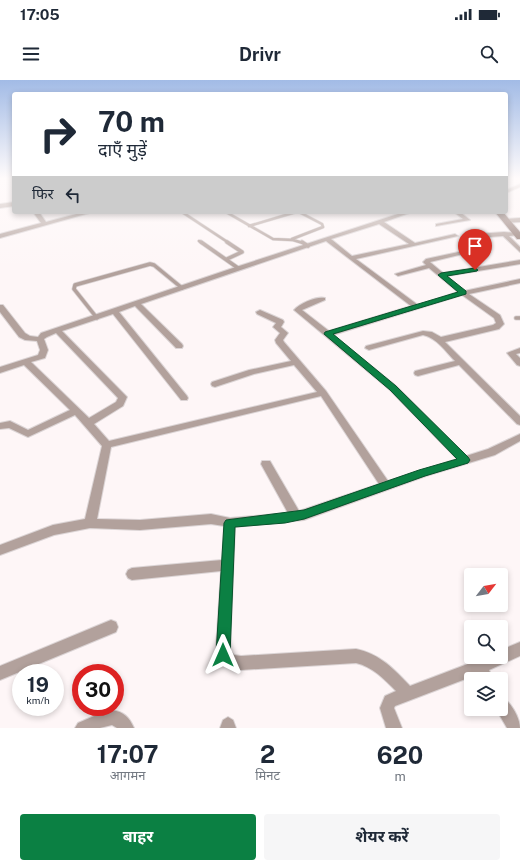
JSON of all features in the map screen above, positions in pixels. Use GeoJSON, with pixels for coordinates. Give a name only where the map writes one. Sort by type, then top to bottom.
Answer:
{"type":"FeatureCollection","features":[{"type":"Feature","properties":{"kind":"main road"},"geometry":{"type":"LineString","coordinates":[[501,214],[513,234]]}},
{"type":"Feature","properties":{"kind":"street"},"geometry":{"type":"LineString","coordinates":[[37,214],[44,224]]}},
{"type":"Feature","properties":{"kind":"street"},"geometry":{"type":"LineString","coordinates":[[0,236],[82,214]]}},
{"type":"Feature","properties":{"kind":"street"},"geometry":{"type":"LineString","coordinates":[[0,307],[22,335],[28,338],[40,339],[44,335],[115,312],[238,268],[328,240],[403,214]]}},
{"type":"Feature","properties":{"kind":"street"},"geometry":{"type":"LineString","coordinates":[[438,225],[467,220],[460,214]]}},
{"type":"Feature","properties":{"kind":"street"},"geometry":{"type":"LineString","coordinates":[[506,221],[520,220]]}},
{"type":"Feature","properties":{"kind":"street"},"geometry":{"type":"LineString","coordinates":[[380,222],[413,244]]}},
{"type":"Feature","properties":{"kind":"street"},"geometry":{"type":"LineString","coordinates":[[476,236],[513,234],[520,250]]}},
{"type":"Feature","properties":{"kind":"street"},"geometry":{"type":"LineString","coordinates":[[351,258],[455,236]]}},
{"type":"Feature","properties":{"kind":"street"},"geometry":{"type":"LineString","coordinates":[[328,240],[415,306]]}},
{"type":"Feature","properties":{"kind":"street"},"geometry":{"type":"LineString","coordinates":[[441,340],[496,327],[500,324],[497,317],[463,293],[426,263],[426,260],[477,250]]}},
{"type":"Feature","properties":{"kind":"street"},"geometry":{"type":"LineString","coordinates":[[441,275],[520,262]]}},
{"type":"Feature","properties":{"kind":"street"},"geometry":{"type":"LineString","coordinates":[[398,274],[430,266]]}},
{"type":"Feature","properties":{"kind":"street"},"geometry":{"type":"LineString","coordinates":[[328,334],[415,306],[463,293],[520,281]]}},
{"type":"Feature","properties":{"kind":"street"},"geometry":{"type":"LineString","coordinates":[[323,299],[301,307],[298,310],[393,388],[464,460]]}},
{"type":"Feature","properties":{"kind":"street"},"geometry":{"type":"LineString","coordinates":[[137,304],[179,346]]}},
{"type":"Feature","properties":{"kind":"street"},"geometry":{"type":"LineString","coordinates":[[115,312],[184,398]]}},
{"type":"Feature","properties":{"kind":"street"},"geometry":{"type":"LineString","coordinates":[[260,312],[280,322],[277,327],[284,333],[279,342],[323,393],[386,486]]}},
{"type":"Feature","properties":{"kind":"street"},"geometry":{"type":"LineString","coordinates":[[58,331],[123,397],[120,404],[88,423]]}},
{"type":"Feature","properties":{"kind":"street"},"geometry":{"type":"LineString","coordinates":[[369,348],[423,333],[429,334],[441,340],[442,344],[520,422]]}},
{"type":"Feature","properties":{"kind":"street"},"geometry":{"type":"LineString","coordinates":[[0,370],[38,358],[44,353],[40,339]]}},
{"type":"Feature","properties":{"kind":"street"},"geometry":{"type":"LineString","coordinates":[[520,350],[511,353],[520,363]]}},
{"type":"Feature","properties":{"kind":"street"},"geometry":{"type":"LineString","coordinates":[[26,362],[88,423],[107,445]]}},
{"type":"Feature","properties":{"kind":"street"},"geometry":{"type":"LineString","coordinates":[[215,384],[248,373],[296,362]]}},
{"type":"Feature","properties":{"kind":"street"},"geometry":{"type":"LineString","coordinates":[[418,373],[460,362]]}},
{"type":"Feature","properties":{"kind":"street"},"geometry":{"type":"LineString","coordinates":[[107,445],[323,393]]}},
{"type":"Feature","properties":{"kind":"street"},"geometry":{"type":"LineString","coordinates":[[0,426],[10,424],[28,434],[76,411]]}},
{"type":"Feature","properties":{"kind":"street"},"geometry":{"type":"LineString","coordinates":[[0,550],[53,530],[90,523],[140,524],[211,519],[230,523],[296,516],[312,512],[422,473],[491,452],[520,437]]}},
{"type":"Feature","properties":{"kind":"street"},"geometry":{"type":"LineString","coordinates":[[90,523],[107,445]]}},
{"type":"Feature","properties":{"kind":"street"},"geometry":{"type":"LineString","coordinates":[[266,464],[296,516]]}},
{"type":"Feature","properties":{"kind":"street"},"geometry":{"type":"LineString","coordinates":[[230,523],[223,648],[223,655],[227,659],[233,662],[241,663],[356,656],[365,657],[383,668],[408,694]]}},
{"type":"Feature","properties":{"kind":"street"},"geometry":{"type":"LineString","coordinates":[[132,574],[227,565]]}},
{"type":"Feature","properties":{"kind":"street"},"geometry":{"type":"LineString","coordinates":[[0,674],[111,627]]}},
{"type":"Feature","properties":{"kind":"street"},"geometry":{"type":"LineString","coordinates":[[485,672],[520,649]]}},
{"type":"Feature","properties":{"kind":"street"},"geometry":{"type":"LineString","coordinates":[[394,728],[388,713],[388,703],[390,701],[408,694],[464,678]]}},
{"type":"Feature","properties":{"kind":"street"},"geometry":{"type":"LineString","coordinates":[[508,716],[515,728]]}},
{"type":"Feature","properties":{"kind":"street"},"geometry":{"type":"LineString","coordinates":[[83,728],[112,717],[118,718],[123,722],[126,728]]}},
{"type":"Feature","properties":{"kind":"lane"},"geometry":{"type":"LineString","coordinates":[[185,214],[242,252],[227,259]]}},
{"type":"Feature","properties":{"kind":"lane"},"geometry":{"type":"LineString","coordinates":[[229,214],[279,241],[291,239],[323,227],[322,224],[303,214]]}},
{"type":"Feature","properties":{"kind":"lane"},"geometry":{"type":"LineString","coordinates":[[249,226],[289,214]]}},
{"type":"Feature","properties":{"kind":"lane"},"geometry":{"type":"LineString","coordinates":[[291,239],[300,241],[308,246]]}},
{"type":"Feature","properties":{"kind":"lane"},"geometry":{"type":"LineString","coordinates":[[199,241],[238,268]]}},
{"type":"Feature","properties":{"kind":"lane"},"geometry":{"type":"LineString","coordinates":[[97,318],[74,289],[75,285],[150,264],[154,265],[182,288]]}},
{"type":"Feature","properties":{"kind":"route"},"geometry":{"type":"LineString","coordinates":[[223,655],[230,523],[304,515],[422,473],[464,460],[393,388],[328,334],[415,306],[463,293],[441,275],[475,270]]}}]}
